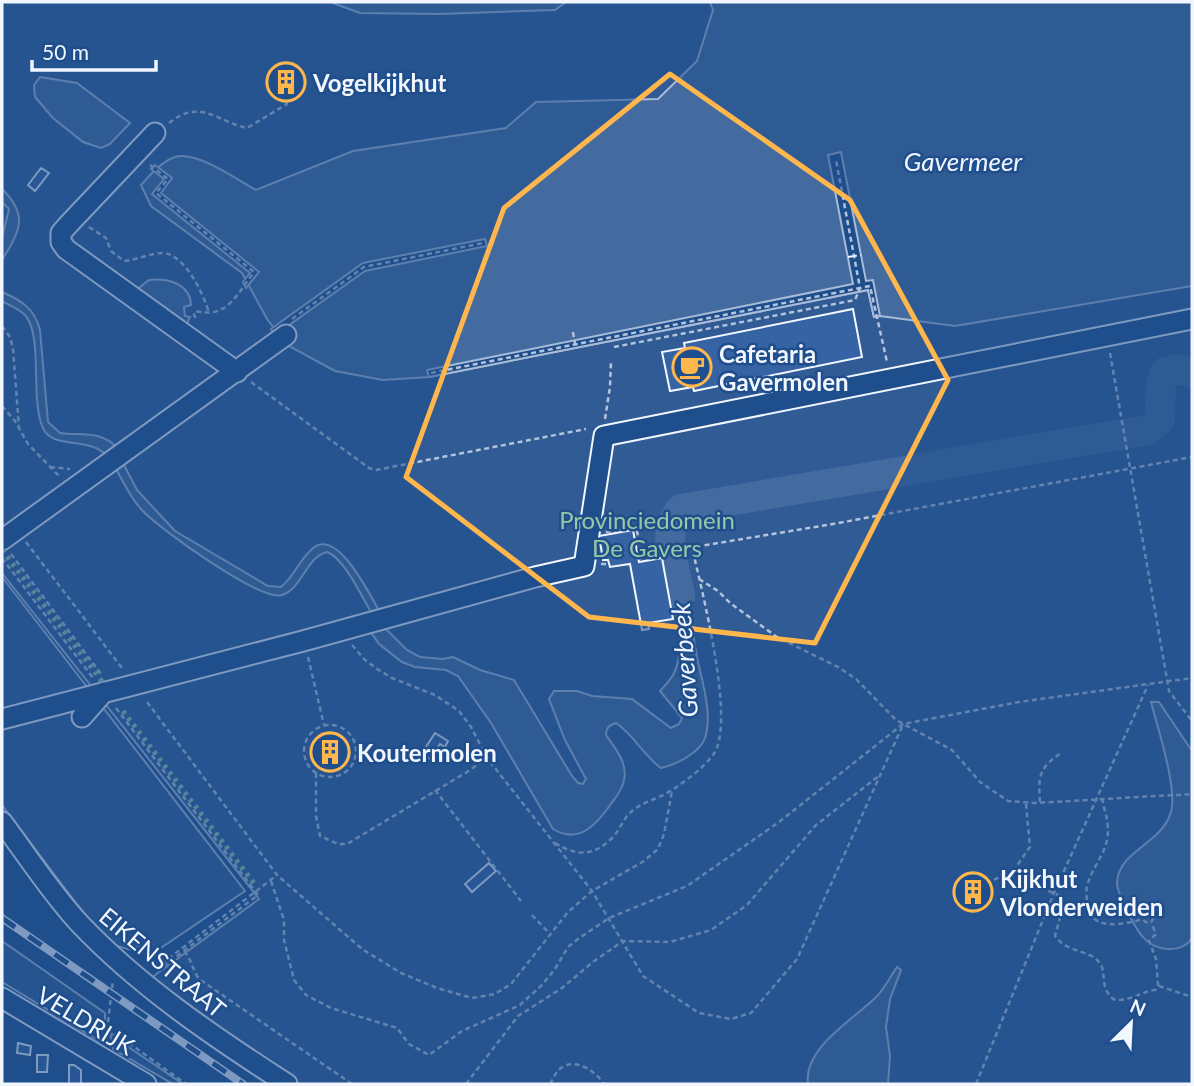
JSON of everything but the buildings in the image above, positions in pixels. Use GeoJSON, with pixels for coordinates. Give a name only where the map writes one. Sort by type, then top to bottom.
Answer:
{"type":"FeatureCollection","features":[{"type":"Feature","properties":{"kind":"street"},"geometry":{"type":"LineString","coordinates":[[155,133],[61,233],[61,242],[237,372]]}},
{"type":"Feature","properties":{"kind":"street"},"geometry":{"type":"LineString","coordinates":[[2,719],[584,566],[604,430],[891,379],[1192,319]]}},
{"type":"Feature","properties":{"kind":"street"},"geometry":{"type":"LineString","coordinates":[[8,539],[237,372],[287,329]]}},
{"type":"Feature","properties":{"kind":"street"},"geometry":{"type":"LineString","coordinates":[[82,717],[108,691]]}},
{"type":"Feature","properties":{"kind":"street","name":"EIKENSTRAAT"},"geometry":{"type":"LineString","coordinates":[[2,822],[77,921],[102,946],[217,1039],[287,1084]]}},
{"type":"Feature","properties":{"kind":"street","name":"VELDRIJK"},"geometry":{"type":"LineString","coordinates":[[2,999],[143,1084]]}},
{"type":"Feature","properties":{"kind":"path"},"geometry":{"type":"LineString","coordinates":[[155,133],[177,116],[192,111],[208,111],[234,125],[247,128],[287,104],[280,85]]}},
{"type":"Feature","properties":{"kind":"path"},"geometry":{"type":"LineString","coordinates":[[614,347],[855,300],[860,288],[836,160]]}},
{"type":"Feature","properties":{"kind":"path"},"geometry":{"type":"LineString","coordinates":[[152,166],[167,179],[156,193],[254,272],[224,309],[215,314],[195,311],[194,315],[199,323]]}},
{"type":"Feature","properties":{"kind":"path"},"geometry":{"type":"LineString","coordinates":[[79,213],[91,229],[106,238],[116,256],[124,261],[163,253],[178,259],[200,289],[209,313]]}},
{"type":"Feature","properties":{"kind":"path"},"geometry":{"type":"LineString","coordinates":[[287,329],[364,267],[483,243]]}},
{"type":"Feature","properties":{"kind":"path"},"geometry":{"type":"LineString","coordinates":[[431,373],[870,286],[891,379]]}},
{"type":"Feature","properties":{"kind":"path"},"geometry":{"type":"LineString","coordinates":[[2,326],[10,337],[13,348],[19,428]]}},
{"type":"Feature","properties":{"kind":"path"},"geometry":{"type":"LineString","coordinates":[[573,332],[575,344]]}},
{"type":"Feature","properties":{"kind":"path"},"geometry":{"type":"LineString","coordinates":[[1107,336],[1169,691],[1192,721]]}},
{"type":"Feature","properties":{"kind":"path"},"geometry":{"type":"LineString","coordinates":[[237,372],[369,468],[376,470],[604,430],[611,361]]}},
{"type":"Feature","properties":{"kind":"path"},"geometry":{"type":"LineString","coordinates":[[2,406],[28,444],[74,489]]}},
{"type":"Feature","properties":{"kind":"path"},"geometry":{"type":"LineString","coordinates":[[589,535],[636,527],[640,559],[664,552],[833,524],[1192,457]]}},
{"type":"Feature","properties":{"kind":"path"},"geometry":{"type":"LineString","coordinates":[[8,539],[134,685],[277,875],[372,955],[401,973],[437,988],[472,998],[495,994],[511,984],[568,912],[592,891],[644,861],[658,849],[664,834],[672,790]]}},
{"type":"Feature","properties":{"kind":"path"},"geometry":{"type":"LineString","coordinates":[[8,539],[108,691]]}},
{"type":"Feature","properties":{"kind":"path"},"geometry":{"type":"LineString","coordinates":[[552,841],[569,851],[593,852],[612,838],[635,807],[672,790],[714,754],[722,733],[722,711],[692,547]]}},
{"type":"Feature","properties":{"kind":"path"},"geometry":{"type":"LineString","coordinates":[[2,558],[108,691],[258,895],[142,980]]}},
{"type":"Feature","properties":{"kind":"path"},"geometry":{"type":"LineString","coordinates":[[699,579],[777,637],[838,667],[856,679],[872,698],[903,724],[953,750],[970,772],[1007,801],[1026,803],[1192,794]]}},
{"type":"Feature","properties":{"kind":"path"},"geometry":{"type":"LineString","coordinates":[[349,628],[364,659],[377,670],[435,695],[459,711],[471,727],[487,758],[592,891],[643,976],[699,1013],[731,1019],[751,1013],[797,959],[903,724]]}},
{"type":"Feature","properties":{"kind":"path"},"geometry":{"type":"LineString","coordinates":[[313,678],[324,725]]}},
{"type":"Feature","properties":{"kind":"path"},"geometry":{"type":"LineString","coordinates":[[271,881],[284,920],[284,940],[293,980],[306,995],[331,1008],[397,1028],[409,1044],[429,1055],[462,1031],[520,1005],[555,969],[568,947],[608,918],[687,886],[779,822],[903,724],[1019,702],[1192,678]]}},
{"type":"Feature","properties":{"kind":"path"},"geometry":{"type":"LineString","coordinates":[[976,1084],[1052,892],[1148,685]]}},
{"type":"Feature","properties":{"kind":"path"},"geometry":{"type":"LineString","coordinates":[[324,725],[333,725],[348,732],[356,747],[353,764],[340,775],[332,777],[316,773],[309,767],[304,751],[310,734],[324,725]]}},
{"type":"Feature","properties":{"kind":"path"},"geometry":{"type":"LineString","coordinates":[[1040,802],[1040,775],[1043,767],[1061,753]]}},
{"type":"Feature","properties":{"kind":"path"},"geometry":{"type":"LineString","coordinates":[[316,773],[320,836],[338,844],[347,844],[487,758]]}},
{"type":"Feature","properties":{"kind":"path"},"geometry":{"type":"LineString","coordinates":[[466,1084],[518,1016],[562,988],[623,941],[670,942],[711,930],[747,905],[816,825],[882,774]]}},
{"type":"Feature","properties":{"kind":"path"},"geometry":{"type":"LineString","coordinates":[[435,790],[522,901]]}},
{"type":"Feature","properties":{"kind":"path"},"geometry":{"type":"LineString","coordinates":[[1102,798],[1109,822],[1105,846],[1088,880],[1087,910],[1095,920],[1102,923],[1128,923],[1143,919],[1145,922],[1151,922]]}},
{"type":"Feature","properties":{"kind":"path"},"geometry":{"type":"LineString","coordinates":[[1026,803],[1030,847],[1016,867],[1016,872],[1022,879],[1060,896],[1063,902],[1055,936],[1068,948],[1097,961],[1102,970],[1103,983],[1110,996],[1118,1000],[1127,1000],[1143,992],[1155,990],[1158,985],[1155,955],[1149,941],[1156,934],[1151,922]]}},
{"type":"Feature","properties":{"kind":"path"},"geometry":{"type":"LineString","coordinates":[[979,888],[1006,874],[1016,872]]}},
{"type":"Feature","properties":{"kind":"path"},"geometry":{"type":"LineString","coordinates":[[142,980],[277,875]]}},
{"type":"Feature","properties":{"kind":"path"},"geometry":{"type":"LineString","coordinates":[[1143,919],[1143,913],[1150,911],[1154,917],[1151,922]]}},
{"type":"Feature","properties":{"kind":"path"},"geometry":{"type":"LineString","coordinates":[[533,915],[549,934]]}},
{"type":"Feature","properties":{"kind":"path"},"geometry":{"type":"LineString","coordinates":[[184,951],[192,959],[192,969],[199,979],[352,1084]]}},
{"type":"Feature","properties":{"kind":"path"},"geometry":{"type":"LineString","coordinates":[[112,976],[108,1028],[186,1084]]}},
{"type":"Feature","properties":{"kind":"path"},"geometry":{"type":"LineString","coordinates":[[1158,985],[1192,997]]}},
{"type":"Feature","properties":{"kind":"path"},"geometry":{"type":"LineString","coordinates":[[550,1084],[565,1065],[573,1064],[596,1072],[604,1084]]}},
{"type":"Feature","properties":{"kind":"highlighted area"},"geometry":{"type":"Polygon","coordinates":[[[670,74],[850,200],[948,380],[815,643],[589,617],[406,477],[504,208],[670,74]]]}},
{"type":"Feature","properties":{"kind":"shaded area","name":"Provinciedomein De Gavers"},"geometry":{"type":"Polygon","coordinates":[[[2,2],[1192,2],[1192,1084],[299,1084],[221,1033],[151,978],[259,899],[2,573],[2,2]]]}},
{"type":"Feature","properties":{"kind":"shaded area"},"geometry":{"type":"Polygon","coordinates":[[[2,577],[245,891],[152,954],[144,943],[131,950],[114,945],[85,915],[2,805],[2,577]]]}},
{"type":"Feature","properties":{"kind":"shaded area"},"geometry":{"type":"Polygon","coordinates":[[[2,941],[105,1013],[103,1037],[99,1041],[2,982],[2,941]]]}},
{"type":"Feature","properties":{"kind":"shaded area"},"geometry":{"type":"Polygon","coordinates":[[[110,1032],[183,1084],[173,1084],[113,1049],[110,1032]]]}},
{"type":"Feature","properties":{"kind":"water"},"geometry":{"type":"Polygon","coordinates":[[[330,2],[566,2],[555,10],[439,14],[360,13],[330,2]]]}},
{"type":"Feature","properties":{"kind":"water","name":"Gavermeer"},"geometry":{"type":"Polygon","coordinates":[[[710,2],[1192,2],[1192,286],[955,326],[874,317],[868,290],[429,377],[383,380],[335,371],[287,345],[267,319],[242,273],[151,206],[141,185],[165,162],[184,156],[205,162],[256,190],[353,151],[506,128],[536,102],[658,99],[697,61],[713,10],[710,2]]]}},
{"type":"Feature","properties":{"kind":"water"},"geometry":{"type":"Polygon","coordinates":[[[40,77],[77,83],[130,123],[110,144],[101,148],[83,142],[53,118],[35,97],[34,85],[40,77]]]}},
{"type":"Feature","properties":{"kind":"water"},"geometry":{"type":"Polygon","coordinates":[[[2,189],[16,207],[19,223],[2,260],[2,238],[9,209],[2,202],[2,189]]]}},
{"type":"Feature","properties":{"kind":"water"},"geometry":{"type":"Polygon","coordinates":[[[149,280],[170,281],[187,292],[191,305],[184,307],[185,316],[190,317],[185,328],[135,291],[149,280]]]}},
{"type":"Feature","properties":{"kind":"water"},"geometry":{"type":"Polygon","coordinates":[[[2,292],[26,306],[38,323],[48,422],[60,433],[98,436],[117,448],[106,455],[91,446],[56,439],[44,430],[37,404],[31,325],[23,313],[2,301],[2,292]]]}},
{"type":"Feature","properties":{"kind":"water"},"geometry":{"type":"Polygon","coordinates":[[[123,463],[137,490],[175,531],[268,586],[281,587],[312,549],[322,544],[342,554],[380,612],[372,614],[346,570],[327,552],[314,560],[295,586],[282,595],[271,594],[233,576],[188,547],[142,510],[116,469],[123,463]]]}},
{"type":"Feature","properties":{"kind":"water","name":"Gaverbeek"},"geometry":{"type":"Polygon","coordinates":[[[679,555],[706,698],[708,719],[705,738],[693,753],[661,768],[616,723],[610,726],[606,735],[617,750],[624,768],[621,790],[600,819],[586,830],[571,835],[553,829],[491,723],[458,676],[446,670],[415,667],[402,662],[379,644],[370,631],[384,627],[407,650],[420,657],[453,657],[480,670],[514,680],[572,776],[578,783],[583,784],[586,779],[565,740],[549,699],[554,691],[577,691],[592,696],[632,699],[671,728],[679,724],[682,718],[660,691],[673,676],[680,646],[678,616],[666,558],[679,555]]]}},
{"type":"Feature","properties":{"kind":"water"},"geometry":{"type":"Polygon","coordinates":[[[1151,702],[1159,702],[1192,751],[1192,938],[1175,949],[1160,948],[1142,936],[1127,910],[1117,883],[1119,871],[1125,862],[1161,829],[1172,807],[1169,769],[1151,702]]]}},
{"type":"Feature","properties":{"kind":"water"},"geometry":{"type":"Polygon","coordinates":[[[897,967],[901,970],[890,999],[886,1027],[890,1056],[888,1084],[808,1084],[813,1058],[821,1047],[878,995],[897,967]]]}},
{"type":"Feature","properties":{"kind":"pier"},"geometry":{"type":"Polygon","coordinates":[[[841,152],[866,281],[873,280],[880,316],[874,317],[868,290],[429,377],[427,370],[853,284],[828,155],[841,152]]]}},
{"type":"Feature","properties":{"kind":"pier"},"geometry":{"type":"Polygon","coordinates":[[[155,165],[172,178],[161,193],[259,272],[246,288],[243,282],[250,273],[152,194],[164,179],[151,169],[155,165]]]}},
{"type":"Feature","properties":{"kind":"pier"},"geometry":{"type":"Polygon","coordinates":[[[485,239],[487,246],[365,271],[275,335],[271,329],[363,263],[485,239]]]}},
{"type":"Feature","properties":{"kind":"waterway","name":"Gaverbeek"},"geometry":{"type":"LineString","coordinates":[[680,595],[670,539],[671,528],[681,509],[1148,430],[1160,419],[1161,383],[1165,372],[1179,369],[1192,373]]}},
{"type":"Feature","properties":{"kind":"railway"},"geometry":{"type":"LineString","coordinates":[[2,918],[243,1084]]}},
{"type":"Feature","properties":{"kind":"hedge"},"geometry":{"type":"LineString","coordinates":[[2,550],[104,684]]}},
{"type":"Feature","properties":{"kind":"hedge"},"geometry":{"type":"LineString","coordinates":[[123,711],[256,886]]}},
{"type":"Feature","properties":{"kind":"fence"},"geometry":{"type":"LineString","coordinates":[[848,257],[861,255]]}},
{"type":"Feature","properties":{"kind":"place","name":"Vogelkijkhut"},"geometry":{"type":"Point","coordinates":[286,82]}},
{"type":"Feature","properties":{"kind":"place","name":"Cafetaria Gavermolen"},"geometry":{"type":"Point","coordinates":[692,367]}},
{"type":"Feature","properties":{"kind":"place","name":"Koutermolen"},"geometry":{"type":"Point","coordinates":[330,752]}},
{"type":"Feature","properties":{"kind":"place","name":"Kijkhut Vlonderweiden"},"geometry":{"type":"Point","coordinates":[973,892]}}]}
